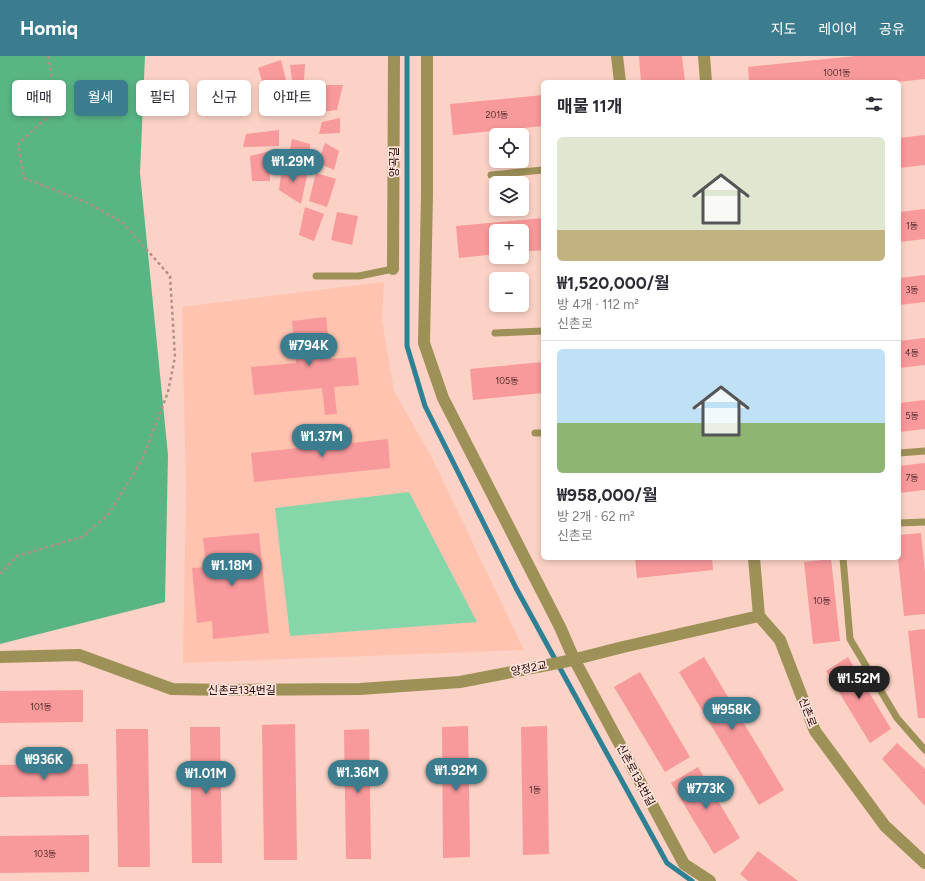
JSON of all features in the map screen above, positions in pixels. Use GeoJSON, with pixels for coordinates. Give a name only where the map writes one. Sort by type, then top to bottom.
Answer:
{"type":"FeatureCollection","features":[{"type":"Feature","properties":{"kind":"street","name":"양곡길"},"geometry":{"type":"LineString","coordinates":[[393,269],[394,56]]}},
{"type":"Feature","properties":{"kind":"street","name":"신촌로134번길"},"geometry":{"type":"LineString","coordinates":[[427,56],[427,194],[424,342],[443,398],[556,620],[571,660],[684,864],[710,881]]}},
{"type":"Feature","properties":{"kind":"street"},"geometry":{"type":"LineString","coordinates":[[617,56],[620,80]]}},
{"type":"Feature","properties":{"kind":"street"},"geometry":{"type":"LineString","coordinates":[[704,56],[706,80]]}},
{"type":"Feature","properties":{"kind":"street"},"geometry":{"type":"LineString","coordinates":[[571,660],[759,616],[754,560]]}},
{"type":"Feature","properties":{"kind":"street","name":"신촌로"},"geometry":{"type":"LineString","coordinates":[[759,616],[780,640],[815,730],[885,826],[925,863]]}},
{"type":"Feature","properties":{"kind":"street","name":"신촌로134번길"},"geometry":{"type":"LineString","coordinates":[[0,657],[79,655],[172,689],[360,689],[460,682],[490,676]]}},
{"type":"Feature","properties":{"kind":"street","name":"양정2교"},"geometry":{"type":"LineString","coordinates":[[490,676],[571,660]]}},
{"type":"Feature","properties":{"kind":"lane"},"geometry":{"type":"LineString","coordinates":[[491,175],[541,170]]}},
{"type":"Feature","properties":{"kind":"lane"},"geometry":{"type":"LineString","coordinates":[[316,276],[359,276],[393,269]]}},
{"type":"Feature","properties":{"kind":"lane"},"geometry":{"type":"LineString","coordinates":[[495,333],[541,331]]}},
{"type":"Feature","properties":{"kind":"lane"},"geometry":{"type":"LineString","coordinates":[[901,453],[925,451]]}},
{"type":"Feature","properties":{"kind":"lane"},"geometry":{"type":"LineString","coordinates":[[901,523],[925,522]]}},
{"type":"Feature","properties":{"kind":"lane"},"geometry":{"type":"LineString","coordinates":[[843,560],[850,638],[897,718],[925,750]]}},
{"type":"Feature","properties":{"kind":"path"},"geometry":{"type":"LineString","coordinates":[[0,574],[17,556],[82,537],[108,515],[142,460],[168,392],[175,357],[170,276],[124,223],[88,203],[24,178],[18,144],[53,112],[52,79],[48,56]]}},
{"type":"Feature","properties":{"kind":"shaded area"},"geometry":{"type":"Polygon","coordinates":[[[384,282],[382,320],[394,391],[432,458],[524,650],[183,663],[186,492],[182,307],[384,282]]]}},
{"type":"Feature","properties":{"kind":"green space"},"geometry":{"type":"Polygon","coordinates":[[[0,56],[145,56],[144,80],[136,80],[136,116],[142,116],[140,173],[168,455],[165,602],[0,644],[0,56]]]}},
{"type":"Feature","properties":{"kind":"green space"},"geometry":{"type":"Polygon","coordinates":[[[409,492],[477,622],[290,636],[275,508],[409,492]]]}},
{"type":"Feature","properties":{"kind":"building"},"geometry":{"type":"Polygon","coordinates":[[[639,56],[682,56],[685,80],[641,80],[639,56]]]}},
{"type":"Feature","properties":{"kind":"building"},"geometry":{"type":"Polygon","coordinates":[[[856,56],[925,56],[925,79],[901,82],[901,80],[749,80],[748,67],[856,56]]]}},
{"type":"Feature","properties":{"kind":"building"},"geometry":{"type":"Polygon","coordinates":[[[281,60],[286,80],[262,80],[258,68],[281,60]]]}},
{"type":"Feature","properties":{"kind":"building"},"geometry":{"type":"Polygon","coordinates":[[[305,64],[304,80],[292,80],[290,65],[305,64]]]}},
{"type":"Feature","properties":{"kind":"building"},"geometry":{"type":"Polygon","coordinates":[[[326,85],[343,85],[337,110],[326,111],[326,85]]]}},
{"type":"Feature","properties":{"kind":"building"},"geometry":{"type":"Polygon","coordinates":[[[541,95],[541,126],[489,128],[489,131],[453,135],[450,104],[541,95]]]}},
{"type":"Feature","properties":{"kind":"building"},"geometry":{"type":"Polygon","coordinates":[[[340,118],[340,133],[319,134],[322,122],[340,118]]]}},
{"type":"Feature","properties":{"kind":"building"},"geometry":{"type":"Polygon","coordinates":[[[279,130],[279,146],[243,147],[246,134],[279,130]]]}},
{"type":"Feature","properties":{"kind":"building"},"geometry":{"type":"Polygon","coordinates":[[[925,135],[925,165],[901,168],[901,138],[925,135]]]}},
{"type":"Feature","properties":{"kind":"building"},"geometry":{"type":"Polygon","coordinates":[[[292,139],[310,144],[310,164],[288,159],[292,139]]]}},
{"type":"Feature","properties":{"kind":"building"},"geometry":{"type":"Polygon","coordinates":[[[325,143],[339,151],[334,170],[318,163],[325,143]]]}},
{"type":"Feature","properties":{"kind":"building"},"geometry":{"type":"Polygon","coordinates":[[[270,151],[270,181],[252,181],[250,156],[270,151]]]}},
{"type":"Feature","properties":{"kind":"building"},"geometry":{"type":"Polygon","coordinates":[[[282,167],[308,171],[301,204],[279,190],[282,167]]]}},
{"type":"Feature","properties":{"kind":"building"},"geometry":{"type":"Polygon","coordinates":[[[316,173],[336,179],[327,207],[309,201],[316,173]]]}},
{"type":"Feature","properties":{"kind":"building"},"geometry":{"type":"Polygon","coordinates":[[[305,207],[324,214],[314,241],[299,235],[305,207]]]}},
{"type":"Feature","properties":{"kind":"building"},"geometry":{"type":"Polygon","coordinates":[[[925,209],[925,239],[901,242],[901,212],[925,209]]]}},
{"type":"Feature","properties":{"kind":"building"},"geometry":{"type":"Polygon","coordinates":[[[337,212],[358,216],[352,245],[331,240],[337,212]]]}},
{"type":"Feature","properties":{"kind":"building"},"geometry":{"type":"Polygon","coordinates":[[[541,218],[541,250],[529,251],[529,224],[489,224],[489,255],[459,258],[456,226],[541,218]]]}},
{"type":"Feature","properties":{"kind":"building"},"geometry":{"type":"Polygon","coordinates":[[[925,275],[925,302],[901,305],[901,278],[925,275]]]}},
{"type":"Feature","properties":{"kind":"building"},"geometry":{"type":"Polygon","coordinates":[[[326,317],[331,359],[356,357],[359,385],[334,387],[337,414],[325,415],[322,388],[254,395],[251,367],[296,363],[292,321],[326,317]]]}},
{"type":"Feature","properties":{"kind":"building"},"geometry":{"type":"Polygon","coordinates":[[[925,338],[925,365],[901,368],[901,341],[925,338]]]}},
{"type":"Feature","properties":{"kind":"building"},"geometry":{"type":"Polygon","coordinates":[[[541,362],[541,393],[473,400],[470,369],[541,362]]]}},
{"type":"Feature","properties":{"kind":"building"},"geometry":{"type":"Polygon","coordinates":[[[925,400],[925,429],[901,432],[901,403],[925,400]]]}},
{"type":"Feature","properties":{"kind":"building"},"geometry":{"type":"Polygon","coordinates":[[[351,427],[352,443],[388,439],[390,468],[254,482],[251,453],[316,446],[315,431],[351,427]]]}},
{"type":"Feature","properties":{"kind":"building"},"geometry":{"type":"Polygon","coordinates":[[[925,463],[925,490],[901,493],[901,466],[925,463]]]}},
{"type":"Feature","properties":{"kind":"building"},"geometry":{"type":"Polygon","coordinates":[[[259,533],[269,633],[213,639],[212,621],[197,623],[192,568],[206,567],[203,538],[259,533]]]}},
{"type":"Feature","properties":{"kind":"building"},"geometry":{"type":"Polygon","coordinates":[[[921,533],[925,572],[925,614],[904,616],[898,560],[901,560],[901,535],[921,533]]]}},
{"type":"Feature","properties":{"kind":"building"},"geometry":{"type":"Polygon","coordinates":[[[635,560],[712,560],[713,570],[637,578],[635,560]]]}},
{"type":"Feature","properties":{"kind":"building"},"geometry":{"type":"Polygon","coordinates":[[[831,560],[840,641],[813,644],[804,562],[831,560]]]}},
{"type":"Feature","properties":{"kind":"building"},"geometry":{"type":"Polygon","coordinates":[[[925,629],[925,718],[918,718],[908,631],[925,629]]]}},
{"type":"Feature","properties":{"kind":"building"},"geometry":{"type":"Polygon","coordinates":[[[704,657],[784,790],[759,805],[679,672],[704,657]]]}},
{"type":"Feature","properties":{"kind":"building"},"geometry":{"type":"Polygon","coordinates":[[[848,657],[891,729],[870,743],[826,671],[848,657]]]}},
{"type":"Feature","properties":{"kind":"building"},"geometry":{"type":"Polygon","coordinates":[[[640,672],[690,757],[665,772],[614,687],[640,672]]]}},
{"type":"Feature","properties":{"kind":"building"},"geometry":{"type":"Polygon","coordinates":[[[83,690],[83,722],[0,723],[0,691],[83,690]]]}},
{"type":"Feature","properties":{"kind":"building"},"geometry":{"type":"Polygon","coordinates":[[[295,724],[297,860],[264,860],[262,725],[295,724]]]}},
{"type":"Feature","properties":{"kind":"building"},"geometry":{"type":"Polygon","coordinates":[[[468,726],[470,857],[443,858],[442,727],[468,726]]]}},
{"type":"Feature","properties":{"kind":"building"},"geometry":{"type":"Polygon","coordinates":[[[547,726],[549,854],[523,855],[521,727],[547,726]]]}},
{"type":"Feature","properties":{"kind":"building"},"geometry":{"type":"Polygon","coordinates":[[[190,727],[220,727],[222,863],[192,863],[190,727]]]}},
{"type":"Feature","properties":{"kind":"building"},"geometry":{"type":"Polygon","coordinates":[[[116,729],[148,729],[150,867],[118,867],[116,729]]]}},
{"type":"Feature","properties":{"kind":"building"},"geometry":{"type":"Polygon","coordinates":[[[369,729],[371,859],[346,859],[344,730],[369,729]]]}},
{"type":"Feature","properties":{"kind":"building"},"geometry":{"type":"Polygon","coordinates":[[[897,743],[925,769],[925,806],[882,759],[897,743]]]}},
{"type":"Feature","properties":{"kind":"building"},"geometry":{"type":"Polygon","coordinates":[[[88,764],[89,796],[0,797],[0,765],[88,764]]]}},
{"type":"Feature","properties":{"kind":"building"},"geometry":{"type":"Polygon","coordinates":[[[698,767],[740,838],[714,854],[671,783],[698,767]]]}},
{"type":"Feature","properties":{"kind":"building"},"geometry":{"type":"Polygon","coordinates":[[[89,835],[89,872],[0,873],[0,836],[89,835]]]}},
{"type":"Feature","properties":{"kind":"building"},"geometry":{"type":"Polygon","coordinates":[[[758,851],[798,881],[748,881],[740,874],[758,851]]]}},
{"type":"Feature","properties":{"kind":"waterway"},"geometry":{"type":"LineString","coordinates":[[407,56],[407,346],[425,406],[516,588],[667,863],[692,881]]}}]}
